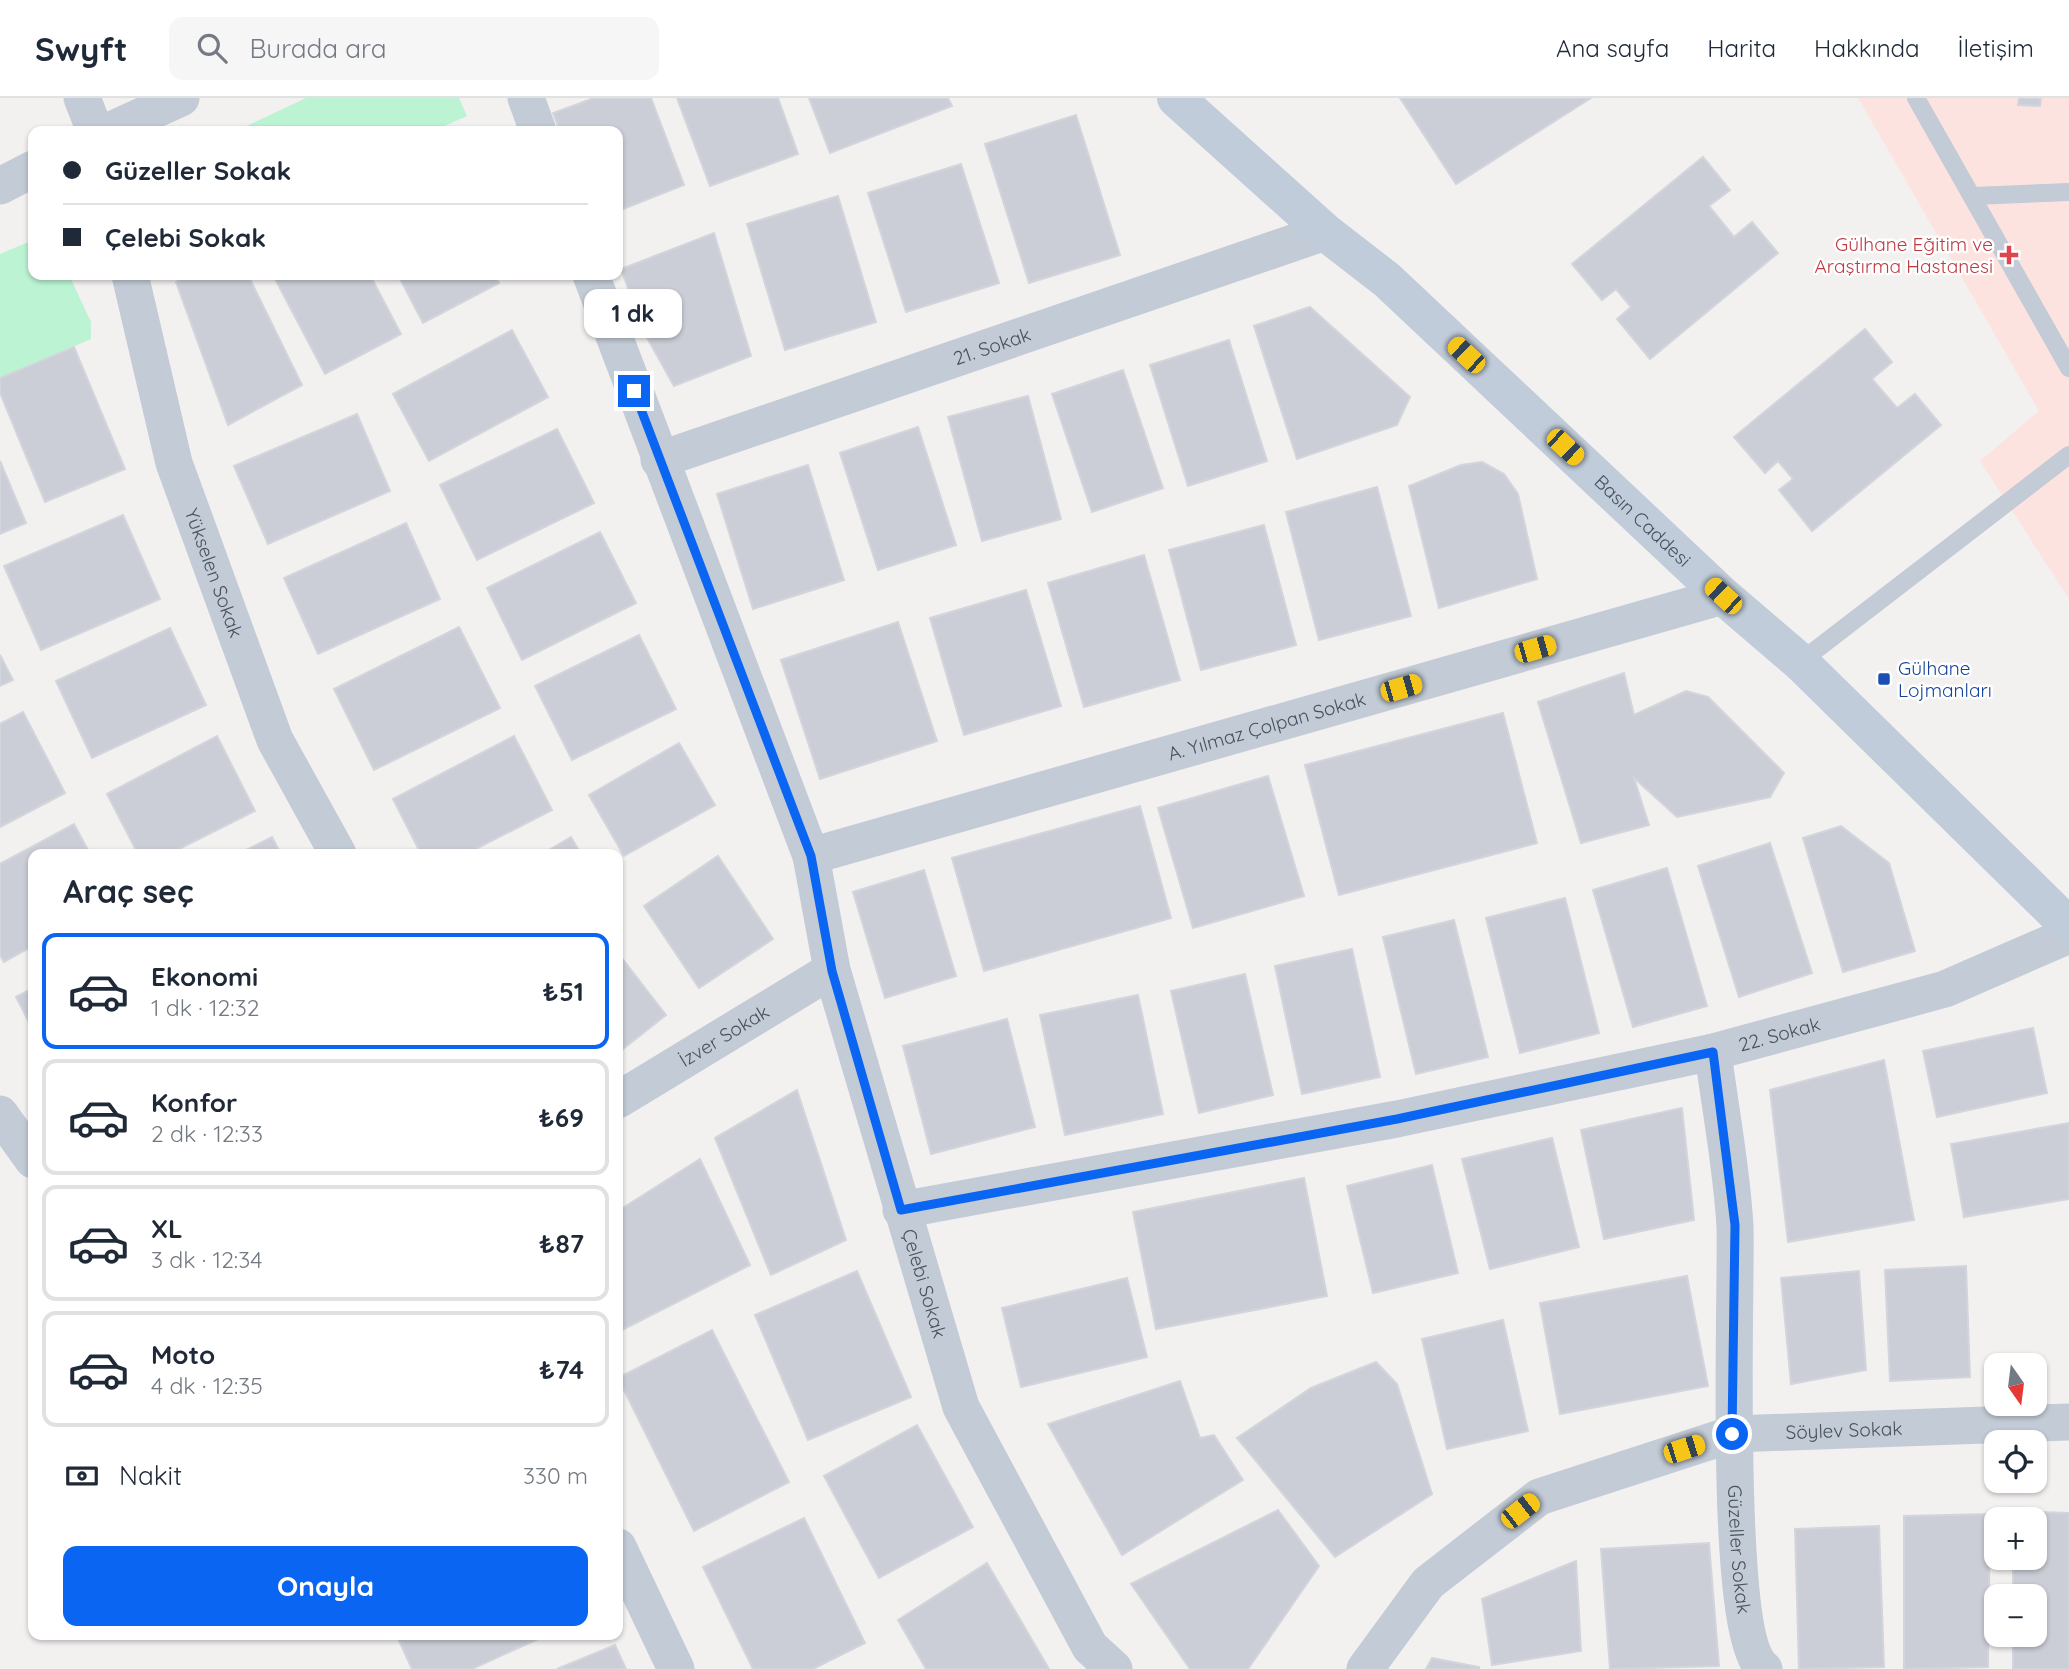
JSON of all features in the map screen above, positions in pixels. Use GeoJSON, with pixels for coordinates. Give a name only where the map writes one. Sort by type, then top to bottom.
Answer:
{"type":"FeatureCollection","features":[{"type":"Feature","properties":{"kind":"street"},"geometry":{"type":"LineString","coordinates":[[82,98],[93,126]]}},
{"type":"Feature","properties":{"kind":"street"},"geometry":{"type":"LineString","coordinates":[[120,126],[181,98]]}},
{"type":"Feature","properties":{"kind":"street"},"geometry":{"type":"LineString","coordinates":[[526,98],[536,126]]}},
{"type":"Feature","properties":{"kind":"street","name":"Basın Caddesi"},"geometry":{"type":"LineString","coordinates":[[1176,98],[1325,233],[1387,280],[1723,596],[1800,662],[2069,926]]}},
{"type":"Feature","properties":{"kind":"street"},"geometry":{"type":"LineString","coordinates":[[0,186],[28,172]]}},
{"type":"Feature","properties":{"kind":"street","name":"21. Sokak"},"geometry":{"type":"LineString","coordinates":[[659,460],[1325,233]]}},
{"type":"Feature","properties":{"kind":"street","name":"Yükselen Sokak"},"geometry":{"type":"LineString","coordinates":[[131,280],[174,463],[275,740],[335,849]]}},
{"type":"Feature","properties":{"kind":"street","name":"Çelebi Sokak"},"geometry":{"type":"LineString","coordinates":[[593,280],[811,856],[832,971],[961,1407],[1090,1647],[1114,1669]]}},
{"type":"Feature","properties":{"kind":"street","name":"A. Yılmaz Çolpan Sokak"},"geometry":{"type":"LineString","coordinates":[[811,856],[1723,596]]}},
{"type":"Feature","properties":{"kind":"street","name":"22. Sokak"},"geometry":{"type":"LineString","coordinates":[[901,1210],[1397,1119],[1713,1052],[1945,989],[2069,935]]}},
{"type":"Feature","properties":{"kind":"street","name":"İzver Sokak"},"geometry":{"type":"LineString","coordinates":[[623,1097],[832,971]]}},
{"type":"Feature","properties":{"kind":"street","name":"Güzeller Sokak"},"geometry":{"type":"LineString","coordinates":[[1713,1052],[1735,1225],[1732,1434],[1745,1630],[1762,1668]]}},
{"type":"Feature","properties":{"kind":"street"},"geometry":{"type":"LineString","coordinates":[[0,1114],[28,1153]]}},
{"type":"Feature","properties":{"kind":"street","name":"Söylev Sokak"},"geometry":{"type":"LineString","coordinates":[[1365,1669],[1428,1583],[1539,1497],[1732,1434],[2069,1422]]}},
{"type":"Feature","properties":{"kind":"street"},"geometry":{"type":"LineString","coordinates":[[623,1558],[676,1669]]}},
{"type":"Feature","properties":{"kind":"lane"},"geometry":{"type":"LineString","coordinates":[[1916,98],[2069,368]]}},
{"type":"Feature","properties":{"kind":"lane"},"geometry":{"type":"LineString","coordinates":[[1973,196],[2069,192]]}},
{"type":"Feature","properties":{"kind":"lane"},"geometry":{"type":"LineString","coordinates":[[1800,662],[2069,456]]}},
{"type":"Feature","properties":{"kind":"shaded area","name":"Gülhane Eğitim ve Araştırma Hastanesi"},"geometry":{"type":"Polygon","coordinates":[[[1858,98],[2069,98],[2069,599],[1980,461],[2039,411],[1858,98]]]}},
{"type":"Feature","properties":{"kind":"green space"},"geometry":{"type":"Polygon","coordinates":[[[306,98],[459,98],[467,116],[444,126],[247,126],[306,98]]]}},
{"type":"Feature","properties":{"kind":"green space"},"geometry":{"type":"Polygon","coordinates":[[[28,242],[28,280],[71,280],[91,322],[91,339],[0,378],[0,254],[28,242]]]}},
{"type":"Feature","properties":{"kind":"building"},"geometry":{"type":"Polygon","coordinates":[[[594,98],[651,98],[684,185],[623,209],[623,126],[558,126],[553,113],[594,98]]]}},
{"type":"Feature","properties":{"kind":"building"},"geometry":{"type":"Polygon","coordinates":[[[677,98],[778,98],[798,154],[710,186],[677,98]]]}},
{"type":"Feature","properties":{"kind":"building"},"geometry":{"type":"Polygon","coordinates":[[[809,98],[948,98],[952,106],[830,153],[809,98]]]}},
{"type":"Feature","properties":{"kind":"building"},"geometry":{"type":"Polygon","coordinates":[[[1400,98],[1591,98],[1456,184],[1400,98]]]}},
{"type":"Feature","properties":{"kind":"building"},"geometry":{"type":"Polygon","coordinates":[[[2019,98],[2041,98],[2040,106],[2018,105],[2019,98]]]}},
{"type":"Feature","properties":{"kind":"building"},"geometry":{"type":"Polygon","coordinates":[[[1076,115],[1120,255],[1029,283],[985,144],[1076,115]]]}},
{"type":"Feature","properties":{"kind":"building"},"geometry":{"type":"Polygon","coordinates":[[[1703,157],[1730,190],[1709,206],[1734,237],[1752,222],[1778,253],[1650,359],[1617,319],[1631,307],[1616,289],[1602,300],[1572,264],[1703,157]]]}},
{"type":"Feature","properties":{"kind":"building"},"geometry":{"type":"Polygon","coordinates":[[[961,164],[999,283],[906,312],[868,193],[961,164]]]}},
{"type":"Feature","properties":{"kind":"building"},"geometry":{"type":"Polygon","coordinates":[[[838,196],[876,322],[785,350],[747,224],[838,196]]]}},
{"type":"Feature","properties":{"kind":"building"},"geometry":{"type":"Polygon","coordinates":[[[714,233],[751,356],[674,386],[645,334],[623,268],[714,233]]]}},
{"type":"Feature","properties":{"kind":"building"},"geometry":{"type":"Polygon","coordinates":[[[250,280],[302,385],[228,425],[176,282],[250,280]]]}},
{"type":"Feature","properties":{"kind":"building"},"geometry":{"type":"Polygon","coordinates":[[[276,280],[373,280],[401,334],[325,374],[276,280]]]}},
{"type":"Feature","properties":{"kind":"building"},"geometry":{"type":"Polygon","coordinates":[[[401,280],[498,280],[499,283],[423,323],[401,280]]]}},
{"type":"Feature","properties":{"kind":"building"},"geometry":{"type":"Polygon","coordinates":[[[1310,307],[1410,397],[1397,425],[1297,459],[1254,326],[1310,307]]]}},
{"type":"Feature","properties":{"kind":"building"},"geometry":{"type":"Polygon","coordinates":[[[1865,329],[1892,362],[1872,379],[1897,408],[1915,394],[1941,425],[1812,531],[1779,490],[1793,479],[1778,461],[1765,473],[1734,437],[1865,329]]]}},
{"type":"Feature","properties":{"kind":"building"},"geometry":{"type":"Polygon","coordinates":[[[512,330],[548,397],[429,461],[393,394],[512,330]]]}},
{"type":"Feature","properties":{"kind":"building"},"geometry":{"type":"Polygon","coordinates":[[[1229,340],[1267,461],[1188,486],[1150,365],[1229,340]]]}},
{"type":"Feature","properties":{"kind":"building"},"geometry":{"type":"Polygon","coordinates":[[[74,347],[125,469],[45,502],[0,393],[0,378],[74,347]]]}},
{"type":"Feature","properties":{"kind":"building"},"geometry":{"type":"Polygon","coordinates":[[[1123,370],[1163,488],[1092,512],[1052,394],[1123,370]]]}},
{"type":"Feature","properties":{"kind":"building"},"geometry":{"type":"Polygon","coordinates":[[[1028,396],[1061,519],[982,541],[948,417],[1028,396]]]}},
{"type":"Feature","properties":{"kind":"building"},"geometry":{"type":"Polygon","coordinates":[[[357,414],[390,491],[268,544],[234,466],[357,414]]]}},
{"type":"Feature","properties":{"kind":"building"},"geometry":{"type":"Polygon","coordinates":[[[918,427],[956,545],[878,570],[840,453],[918,427]]]}},
{"type":"Feature","properties":{"kind":"building"},"geometry":{"type":"Polygon","coordinates":[[[557,429],[594,503],[477,560],[440,485],[557,429]]]}},
{"type":"Feature","properties":{"kind":"building"},"geometry":{"type":"Polygon","coordinates":[[[0,461],[26,523],[0,534],[0,461]]]}},
{"type":"Feature","properties":{"kind":"building"},"geometry":{"type":"Polygon","coordinates":[[[1482,462],[1504,474],[1518,494],[1537,579],[1439,608],[1409,486],[1461,465],[1482,462]]]}},
{"type":"Feature","properties":{"kind":"building"},"geometry":{"type":"Polygon","coordinates":[[[808,465],[844,580],[753,609],[717,494],[808,465]]]}},
{"type":"Feature","properties":{"kind":"building"},"geometry":{"type":"Polygon","coordinates":[[[1377,487],[1411,616],[1319,640],[1286,512],[1377,487]]]}},
{"type":"Feature","properties":{"kind":"building"},"geometry":{"type":"Polygon","coordinates":[[[123,515],[160,599],[41,650],[4,566],[123,515]]]}},
{"type":"Feature","properties":{"kind":"building"},"geometry":{"type":"Polygon","coordinates":[[[406,523],[440,599],[318,654],[284,578],[406,523]]]}},
{"type":"Feature","properties":{"kind":"building"},"geometry":{"type":"Polygon","coordinates":[[[1264,525],[1296,645],[1201,670],[1169,550],[1264,525]]]}},
{"type":"Feature","properties":{"kind":"building"},"geometry":{"type":"Polygon","coordinates":[[[600,532],[636,603],[522,660],[487,588],[600,532]]]}},
{"type":"Feature","properties":{"kind":"building"},"geometry":{"type":"Polygon","coordinates":[[[1144,555],[1180,680],[1084,707],[1048,583],[1144,555]]]}},
{"type":"Feature","properties":{"kind":"building"},"geometry":{"type":"Polygon","coordinates":[[[1026,590],[1061,706],[964,735],[930,618],[1026,590]]]}},
{"type":"Feature","properties":{"kind":"building"},"geometry":{"type":"Polygon","coordinates":[[[898,622],[937,741],[820,779],[781,660],[898,622]]]}},
{"type":"Feature","properties":{"kind":"building"},"geometry":{"type":"Polygon","coordinates":[[[459,627],[500,708],[374,770],[334,689],[459,627]]]}},
{"type":"Feature","properties":{"kind":"building"},"geometry":{"type":"Polygon","coordinates":[[[170,628],[206,705],[92,758],[56,681],[170,628]]]}},
{"type":"Feature","properties":{"kind":"building"},"geometry":{"type":"Polygon","coordinates":[[[639,635],[676,709],[572,760],[535,686],[639,635]]]}},
{"type":"Feature","properties":{"kind":"building"},"geometry":{"type":"Polygon","coordinates":[[[0,655],[13,680],[0,686],[0,655]]]}},
{"type":"Feature","properties":{"kind":"building"},"geometry":{"type":"Polygon","coordinates":[[[1624,673],[1634,715],[1686,691],[1708,697],[1784,773],[1770,797],[1677,817],[1634,778],[1649,825],[1581,843],[1538,702],[1624,673]]]}},
{"type":"Feature","properties":{"kind":"building"},"geometry":{"type":"Polygon","coordinates":[[[23,712],[65,793],[0,827],[0,724],[23,712]]]}},
{"type":"Feature","properties":{"kind":"building"},"geometry":{"type":"Polygon","coordinates":[[[1503,713],[1537,843],[1339,895],[1305,765],[1503,713]]]}},
{"type":"Feature","properties":{"kind":"building"},"geometry":{"type":"Polygon","coordinates":[[[217,736],[255,811],[179,849],[135,849],[107,794],[217,736]]]}},
{"type":"Feature","properties":{"kind":"building"},"geometry":{"type":"Polygon","coordinates":[[[514,736],[552,810],[476,849],[418,849],[393,799],[514,736]]]}},
{"type":"Feature","properties":{"kind":"building"},"geometry":{"type":"Polygon","coordinates":[[[679,743],[715,805],[624,856],[623,849],[620,849],[589,795],[679,743]]]}},
{"type":"Feature","properties":{"kind":"building"},"geometry":{"type":"Polygon","coordinates":[[[1268,776],[1304,896],[1193,928],[1158,808],[1268,776]]]}},
{"type":"Feature","properties":{"kind":"building"},"geometry":{"type":"Polygon","coordinates":[[[1140,806],[1171,918],[984,971],[952,858],[1140,806]]]}},
{"type":"Feature","properties":{"kind":"building"},"geometry":{"type":"Polygon","coordinates":[[[74,824],[87,849],[28,849],[28,949],[4,962],[0,955],[0,864],[74,824]]]}},
{"type":"Feature","properties":{"kind":"building"},"geometry":{"type":"Polygon","coordinates":[[[1841,826],[1889,863],[1915,951],[1843,972],[1803,838],[1841,826]]]}},
{"type":"Feature","properties":{"kind":"building"},"geometry":{"type":"Polygon","coordinates":[[[272,837],[278,849],[248,849],[272,837]]]}},
{"type":"Feature","properties":{"kind":"building"},"geometry":{"type":"Polygon","coordinates":[[[571,837],[578,849],[551,849],[571,837]]]}},
{"type":"Feature","properties":{"kind":"building"},"geometry":{"type":"Polygon","coordinates":[[[1770,843],[1812,973],[1739,997],[1698,866],[1770,843]]]}},
{"type":"Feature","properties":{"kind":"building"},"geometry":{"type":"Polygon","coordinates":[[[718,856],[773,939],[699,988],[644,906],[718,856]]]}},
{"type":"Feature","properties":{"kind":"building"},"geometry":{"type":"Polygon","coordinates":[[[1667,868],[1707,1006],[1633,1027],[1593,890],[1667,868]]]}},
{"type":"Feature","properties":{"kind":"building"},"geometry":{"type":"Polygon","coordinates":[[[924,870],[956,976],[885,998],[853,892],[924,870]]]}},
{"type":"Feature","properties":{"kind":"building"},"geometry":{"type":"Polygon","coordinates":[[[1565,898],[1599,1033],[1520,1053],[1486,918],[1565,898]]]}},
{"type":"Feature","properties":{"kind":"building"},"geometry":{"type":"Polygon","coordinates":[[[1454,920],[1488,1057],[1416,1074],[1383,937],[1454,920]]]}},
{"type":"Feature","properties":{"kind":"building"},"geometry":{"type":"Polygon","coordinates":[[[1352,949],[1380,1077],[1302,1094],[1275,966],[1352,949]]]}},
{"type":"Feature","properties":{"kind":"building"},"geometry":{"type":"Polygon","coordinates":[[[623,959],[666,1015],[623,1049],[623,959]]]}},
{"type":"Feature","properties":{"kind":"building"},"geometry":{"type":"Polygon","coordinates":[[[1245,974],[1273,1095],[1199,1113],[1171,991],[1245,974]]]}},
{"type":"Feature","properties":{"kind":"building"},"geometry":{"type":"Polygon","coordinates":[[[28,991],[28,1020],[16,997],[28,991]]]}},
{"type":"Feature","properties":{"kind":"building"},"geometry":{"type":"Polygon","coordinates":[[[1138,995],[1163,1114],[1065,1135],[1040,1015],[1138,995]]]}},
{"type":"Feature","properties":{"kind":"building"},"geometry":{"type":"Polygon","coordinates":[[[1007,1019],[1035,1127],[931,1154],[903,1046],[1007,1019]]]}},
{"type":"Feature","properties":{"kind":"building"},"geometry":{"type":"Polygon","coordinates":[[[2033,1028],[2047,1093],[1937,1117],[1923,1051],[2033,1028]]]}},
{"type":"Feature","properties":{"kind":"building"},"geometry":{"type":"Polygon","coordinates":[[[1884,1060],[1914,1220],[1788,1242],[1770,1090],[1884,1060]]]}},
{"type":"Feature","properties":{"kind":"building"},"geometry":{"type":"Polygon","coordinates":[[[797,1090],[846,1240],[771,1275],[715,1138],[797,1090]]]}},
{"type":"Feature","properties":{"kind":"building"},"geometry":{"type":"Polygon","coordinates":[[[1682,1108],[1694,1220],[1604,1239],[1581,1130],[1682,1108]]]}},
{"type":"Feature","properties":{"kind":"building"},"geometry":{"type":"Polygon","coordinates":[[[2069,1123],[2069,1199],[1964,1217],[1951,1144],[2069,1123]]]}},
{"type":"Feature","properties":{"kind":"building"},"geometry":{"type":"Polygon","coordinates":[[[1552,1138],[1579,1247],[1490,1269],[1462,1159],[1552,1138]]]}},
{"type":"Feature","properties":{"kind":"building"},"geometry":{"type":"Polygon","coordinates":[[[700,1159],[750,1265],[623,1329],[623,1208],[700,1159]]]}},
{"type":"Feature","properties":{"kind":"building"},"geometry":{"type":"Polygon","coordinates":[[[1432,1165],[1458,1273],[1373,1293],[1347,1186],[1432,1165]]]}},
{"type":"Feature","properties":{"kind":"building"},"geometry":{"type":"Polygon","coordinates":[[[1304,1178],[1327,1296],[1156,1329],[1133,1212],[1304,1178]]]}},
{"type":"Feature","properties":{"kind":"building"},"geometry":{"type":"Polygon","coordinates":[[[1966,1266],[1970,1377],[1890,1381],[1885,1270],[1966,1266]]]}},
{"type":"Feature","properties":{"kind":"building"},"geometry":{"type":"Polygon","coordinates":[[[857,1271],[911,1397],[808,1440],[755,1315],[857,1271]]]}},
{"type":"Feature","properties":{"kind":"building"},"geometry":{"type":"Polygon","coordinates":[[[1859,1271],[1866,1370],[1791,1384],[1781,1278],[1859,1271]]]}},
{"type":"Feature","properties":{"kind":"building"},"geometry":{"type":"Polygon","coordinates":[[[1687,1276],[1708,1386],[1560,1414],[1540,1303],[1687,1276]]]}},
{"type":"Feature","properties":{"kind":"building"},"geometry":{"type":"Polygon","coordinates":[[[1127,1278],[1147,1357],[1021,1387],[1002,1308],[1127,1278]]]}},
{"type":"Feature","properties":{"kind":"building"},"geometry":{"type":"Polygon","coordinates":[[[1503,1320],[1528,1431],[1447,1449],[1422,1339],[1503,1320]]]}},
{"type":"Feature","properties":{"kind":"building"},"geometry":{"type":"Polygon","coordinates":[[[712,1330],[789,1482],[694,1531],[623,1388],[623,1375],[712,1330]]]}},
{"type":"Feature","properties":{"kind":"building"},"geometry":{"type":"Polygon","coordinates":[[[1376,1362],[1397,1384],[1432,1494],[1335,1557],[1237,1438],[1311,1388],[1376,1362]]]}},
{"type":"Feature","properties":{"kind":"building"},"geometry":{"type":"Polygon","coordinates":[[[1180,1381],[1200,1438],[1214,1435],[1243,1480],[1122,1555],[1048,1424],[1180,1381]]]}},
{"type":"Feature","properties":{"kind":"building"},"geometry":{"type":"Polygon","coordinates":[[[917,1425],[973,1527],[879,1578],[824,1476],[917,1425]]]}},
{"type":"Feature","properties":{"kind":"building"},"geometry":{"type":"Polygon","coordinates":[[[1278,1510],[1319,1566],[1248,1669],[1190,1669],[1131,1584],[1278,1510]]]}},
{"type":"Feature","properties":{"kind":"building"},"geometry":{"type":"Polygon","coordinates":[[[2047,1512],[2069,1513],[2069,1669],[2013,1669],[2013,1647],[2047,1647],[2047,1584],[2013,1584],[2013,1570],[2047,1570],[2047,1512]]]}},
{"type":"Feature","properties":{"kind":"building"},"geometry":{"type":"Polygon","coordinates":[[[1984,1514],[1984,1570],[1989,1570],[1989,1584],[1984,1584],[1984,1647],[1988,1647],[1988,1667],[1904,1669],[1904,1516],[1984,1514]]]}},
{"type":"Feature","properties":{"kind":"building"},"geometry":{"type":"Polygon","coordinates":[[[804,1518],[865,1643],[813,1669],[753,1669],[703,1567],[804,1518]]]}},
{"type":"Feature","properties":{"kind":"building"},"geometry":{"type":"Polygon","coordinates":[[[1879,1526],[1884,1667],[1799,1669],[1795,1529],[1879,1526]]]}},
{"type":"Feature","properties":{"kind":"building"},"geometry":{"type":"Polygon","coordinates":[[[1709,1543],[1719,1666],[1610,1669],[1601,1549],[1709,1543]]]}},
{"type":"Feature","properties":{"kind":"building"},"geometry":{"type":"Polygon","coordinates":[[[1576,1561],[1581,1651],[1492,1665],[1482,1599],[1576,1561]]]}},
{"type":"Feature","properties":{"kind":"building"},"geometry":{"type":"Polygon","coordinates":[[[987,1563],[1049,1669],[926,1669],[898,1620],[987,1563]]]}},
{"type":"Feature","properties":{"kind":"building"},"geometry":{"type":"Polygon","coordinates":[[[399,1640],[536,1640],[472,1669],[412,1669],[399,1640]]]}},
{"type":"Feature","properties":{"kind":"building"},"geometry":{"type":"Polygon","coordinates":[[[615,1645],[626,1669],[557,1669],[615,1645]]]}},
{"type":"Feature","properties":{"kind":"building"},"geometry":{"type":"Polygon","coordinates":[[[1432,1658],[1479,1667],[1479,1669],[1426,1669],[1432,1658]]]}},
{"type":"Feature","properties":{"kind":"place","name":"Gülhane Eğitim ve Araştırma Hastanesi"},"geometry":{"type":"Point","coordinates":[2009,255]}},
{"type":"Feature","properties":{"kind":"place","name":"Gülhane Lojmanları"},"geometry":{"type":"Point","coordinates":[1884,679]}},
{"type":"Feature","properties":{"kind":"route"},"geometry":{"type":"LineString","coordinates":[[634,391],[811,856],[832,971],[901,1210],[1397,1119],[1713,1052],[1735,1225],[1732,1434]]}}]}
